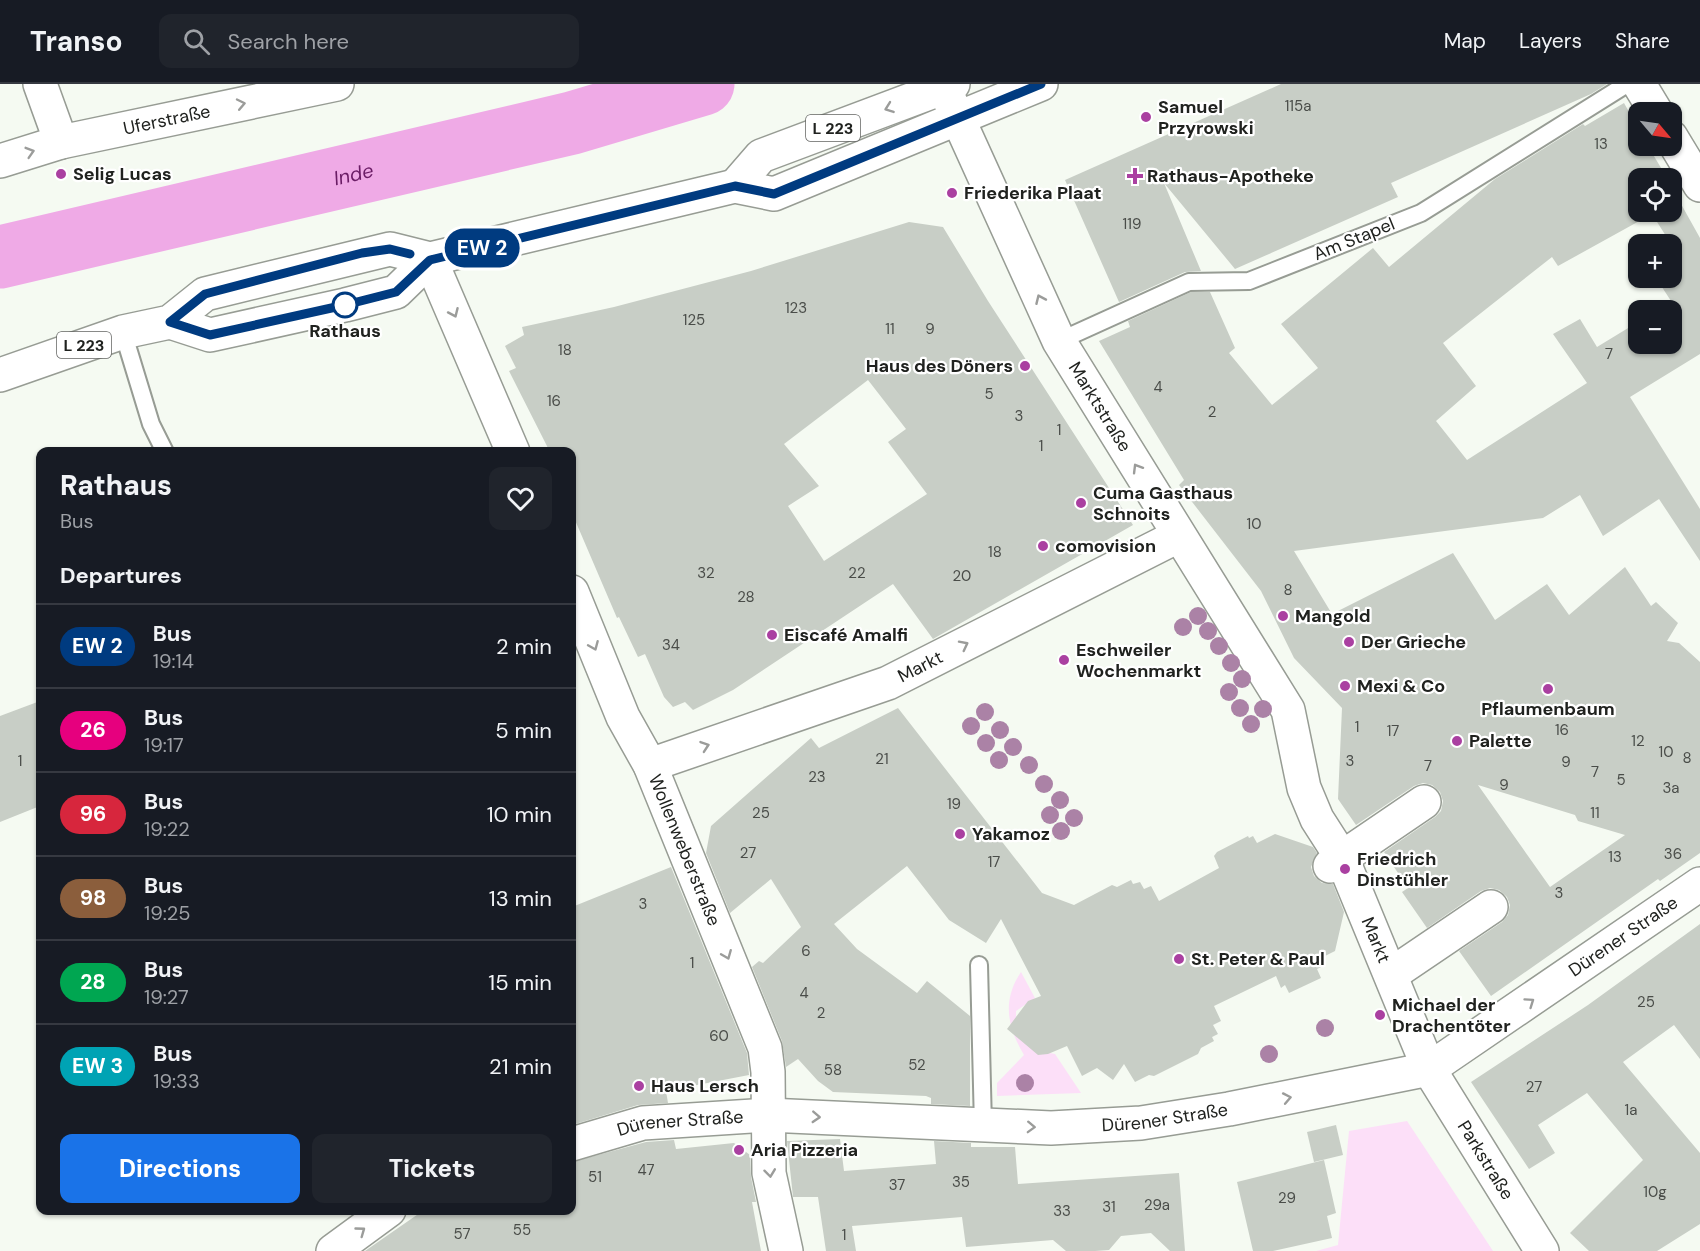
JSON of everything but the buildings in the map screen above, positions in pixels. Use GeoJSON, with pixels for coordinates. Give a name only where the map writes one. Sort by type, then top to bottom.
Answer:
{"type":"FeatureCollection","features":[{"type":"Feature","properties":{"kind":"street"},"geometry":{"type":"LineString","coordinates":[[40,84],[61,142]]}},
{"type":"Feature","properties":{"kind":"street","name":"Uferstraße"},"geometry":{"type":"LineString","coordinates":[[0,161],[61,142],[337,84]]}},
{"type":"Feature","properties":{"kind":"street","name":"L 223"},"geometry":{"type":"LineString","coordinates":[[0,375],[123,332],[170,322],[205,294],[362,253],[390,249],[430,260],[735,186],[774,194],[1041,84]]}},
{"type":"Feature","properties":{"kind":"street"},"geometry":{"type":"LineString","coordinates":[[1639,84],[1650,102]]}},
{"type":"Feature","properties":{"kind":"street","name":"L 223"},"geometry":{"type":"LineString","coordinates":[[735,186],[762,156],[948,86]]}},
{"type":"Feature","properties":{"kind":"street","name":"Marktstraße"},"geometry":{"type":"LineString","coordinates":[[948,86],[958,119],[1059,341],[1288,710]]}},
{"type":"Feature","properties":{"kind":"street"},"geometry":{"type":"LineString","coordinates":[[1682,155],[1700,185]]}},
{"type":"Feature","properties":{"kind":"street"},"geometry":{"type":"LineString","coordinates":[[430,260],[511,447]]}},
{"type":"Feature","properties":{"kind":"street","name":"L 223"},"geometry":{"type":"LineString","coordinates":[[170,322],[210,335],[345,305],[396,292],[430,260]]}},
{"type":"Feature","properties":{"kind":"street","name":"Markt"},"geometry":{"type":"LineString","coordinates":[[650,765],[888,683],[1178,536]]}},
{"type":"Feature","properties":{"kind":"street","name":"Wollenweberstraße"},"geometry":{"type":"LineString","coordinates":[[576,602],[623,717],[650,765],[765,1048],[768,1072],[770,1173],[786,1251]]}},
{"type":"Feature","properties":{"kind":"street","name":"Markt"},"geometry":{"type":"LineString","coordinates":[[1288,710],[1304,788],[1336,862],[1392,974],[1429,1069]]}},
{"type":"Feature","properties":{"kind":"street"},"geometry":{"type":"LineString","coordinates":[[1336,862],[1424,802]]}},
{"type":"Feature","properties":{"kind":"street","name":"Dürener Straße"},"geometry":{"type":"LineString","coordinates":[[576,1143],[643,1123],[768,1115],[1051,1128],[1141,1124],[1429,1069],[1646,909],[1700,884]]}},
{"type":"Feature","properties":{"kind":"street"},"geometry":{"type":"LineString","coordinates":[[1392,974],[1491,907]]}},
{"type":"Feature","properties":{"kind":"street","name":"Parkstraße"},"geometry":{"type":"LineString","coordinates":[[1429,1069],[1542,1251]]}},
{"type":"Feature","properties":{"kind":"street"},"geometry":{"type":"LineString","coordinates":[[333,1251],[382,1215]]}},
{"type":"Feature","properties":{"kind":"lane","name":"Am Stapel"},"geometry":{"type":"LineString","coordinates":[[1059,341],[1189,282],[1249,281],[1421,213],[1626,84]]}},
{"type":"Feature","properties":{"kind":"lane"},"geometry":{"type":"LineString","coordinates":[[123,332],[151,424],[162,447]]}},
{"type":"Feature","properties":{"kind":"lane"},"geometry":{"type":"LineString","coordinates":[[979,965],[984,1126]]}},
{"type":"Feature","properties":{"kind":"shaded area"},"geometry":{"type":"Polygon","coordinates":[[[1021,972],[1035,998],[1016,1011],[1016,1024],[1035,1050],[1055,1054],[1081,1093],[997,1096],[997,1083],[1024,1055],[1018,1045],[1009,1014],[1011,993],[1021,972]]]}},
{"type":"Feature","properties":{"kind":"shaded area"},"geometry":{"type":"Polygon","coordinates":[[[1407,1121],[1493,1251],[1316,1251],[1338,1245],[1349,1131],[1407,1121]]]}},
{"type":"Feature","properties":{"kind":"waterway","name":"Inde"},"geometry":{"type":"LineString","coordinates":[[0,257],[572,123],[703,84]]}},
{"type":"Feature","properties":{"kind":"bus line"},"geometry":{"type":"LineString","coordinates":[[410,254],[390,249],[362,253],[205,294],[170,322],[210,335],[396,292],[430,260],[735,186],[774,194],[1041,84]]}},
{"type":"Feature","properties":{"kind":"place","name":"Samuel Przyrowski"},"geometry":{"type":"Point","coordinates":[1146,117]}},
{"type":"Feature","properties":{"kind":"place","name":"Selig Lucas"},"geometry":{"type":"Point","coordinates":[61,174]}},
{"type":"Feature","properties":{"kind":"place","name":"Rathaus-Apotheke"},"geometry":{"type":"Point","coordinates":[1135,176]}},
{"type":"Feature","properties":{"kind":"place","name":"Friederika Plaat"},"geometry":{"type":"Point","coordinates":[952,193]}},
{"type":"Feature","properties":{"kind":"place","name":"Rathaus"},"geometry":{"type":"Point","coordinates":[345,305]}},
{"type":"Feature","properties":{"kind":"place","name":"Haus des Döners"},"geometry":{"type":"Point","coordinates":[1025,366]}},
{"type":"Feature","properties":{"kind":"place","name":"Cuma Gasthaus Schnoits"},"geometry":{"type":"Point","coordinates":[1081,503]}},
{"type":"Feature","properties":{"kind":"place","name":"comovision"},"geometry":{"type":"Point","coordinates":[1043,546]}},
{"type":"Feature","properties":{"kind":"place","name":"Mangold"},"geometry":{"type":"Point","coordinates":[1283,616]}},
{"type":"Feature","properties":{"kind":"place","name":"Eiscafé Amalfi"},"geometry":{"type":"Point","coordinates":[772,635]}},
{"type":"Feature","properties":{"kind":"place","name":"Der Grieche"},"geometry":{"type":"Point","coordinates":[1349,642]}},
{"type":"Feature","properties":{"kind":"place","name":"Eschweiler Wochenmarkt"},"geometry":{"type":"Point","coordinates":[1064,660]}},
{"type":"Feature","properties":{"kind":"place","name":"Mexi & Co"},"geometry":{"type":"Point","coordinates":[1345,686]}},
{"type":"Feature","properties":{"kind":"place","name":"Pflaumenbaum"},"geometry":{"type":"Point","coordinates":[1548,689]}},
{"type":"Feature","properties":{"kind":"place","name":"Palette"},"geometry":{"type":"Point","coordinates":[1457,741]}},
{"type":"Feature","properties":{"kind":"place","name":"Yakamoz"},"geometry":{"type":"Point","coordinates":[960,834]}},
{"type":"Feature","properties":{"kind":"place","name":"Friedrich Dinstühler"},"geometry":{"type":"Point","coordinates":[1345,869]}},
{"type":"Feature","properties":{"kind":"place","name":"St. Peter & Paul"},"geometry":{"type":"Point","coordinates":[1179,959]}},
{"type":"Feature","properties":{"kind":"place","name":"Michael der Drachentöter"},"geometry":{"type":"Point","coordinates":[1380,1015]}},
{"type":"Feature","properties":{"kind":"place","name":"Haus Lersch"},"geometry":{"type":"Point","coordinates":[639,1086]}},
{"type":"Feature","properties":{"kind":"place","name":"Aria Pizzeria"},"geometry":{"type":"Point","coordinates":[739,1150]}}]}
